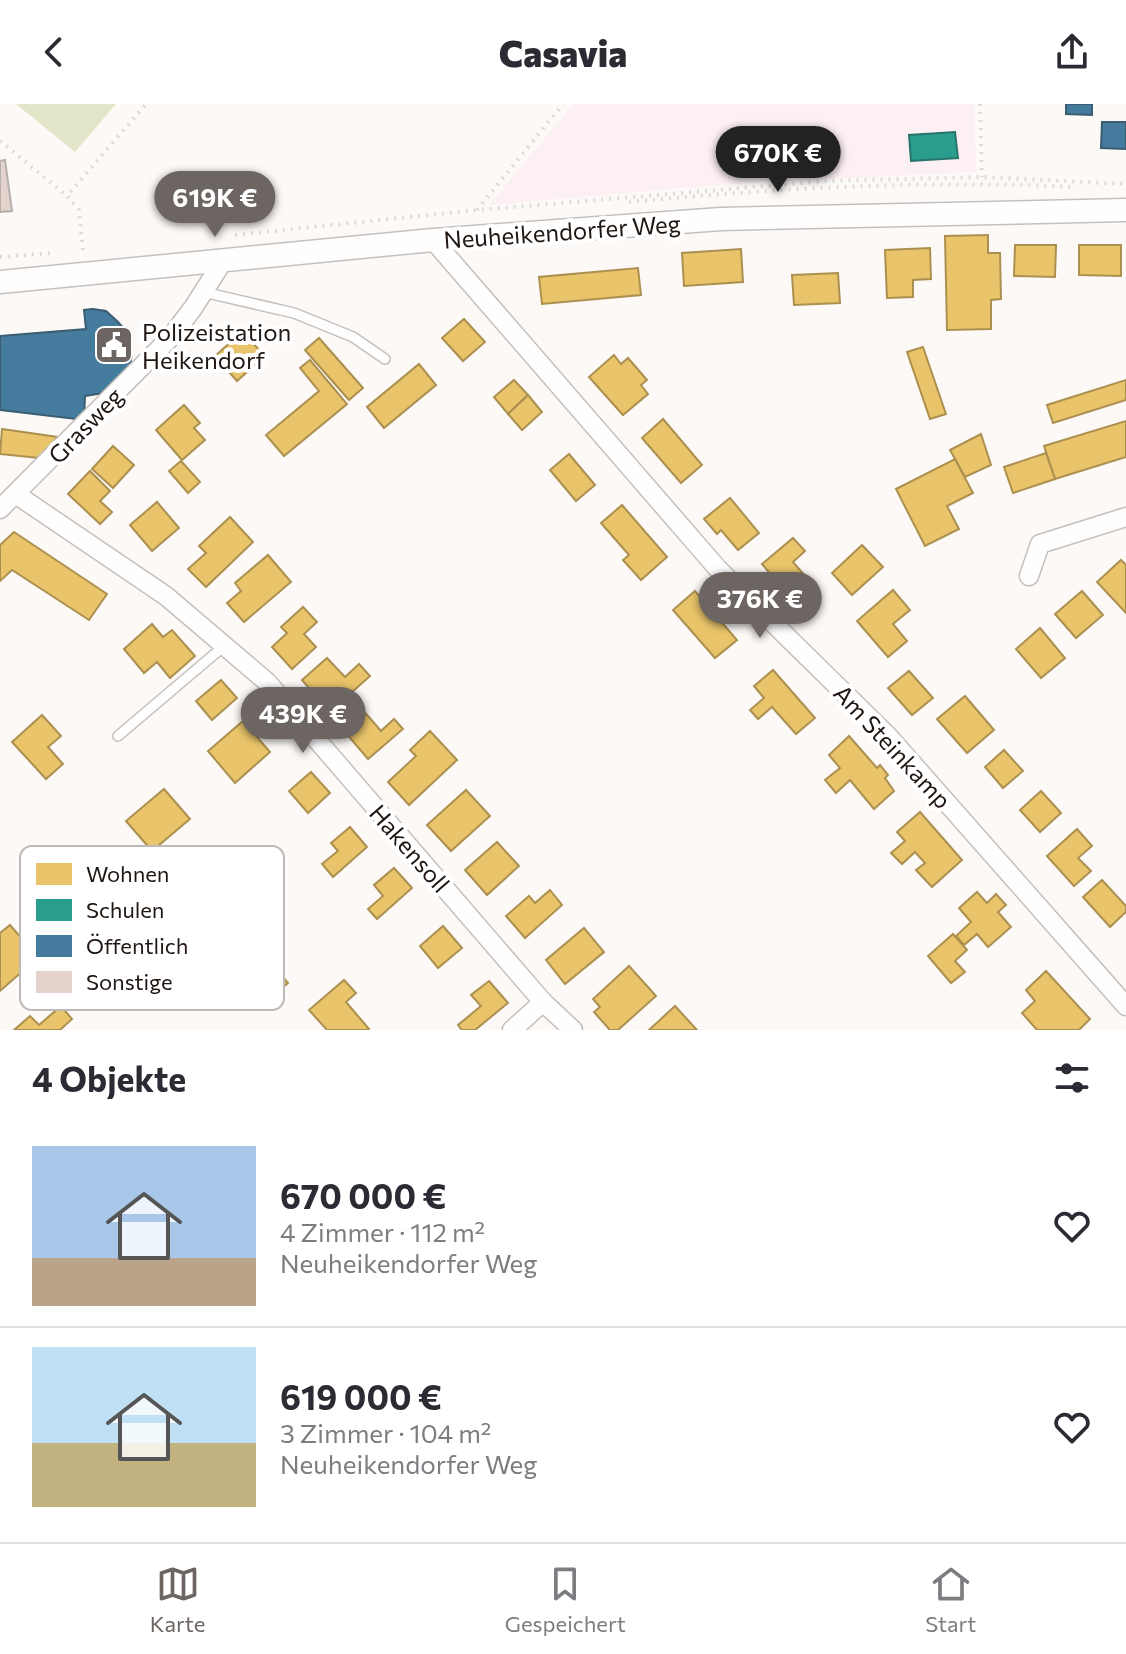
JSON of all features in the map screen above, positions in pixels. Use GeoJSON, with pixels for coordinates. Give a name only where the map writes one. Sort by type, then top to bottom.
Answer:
{"type":"FeatureCollection","features":[{"type":"Feature","properties":{"kind":"street","name":"Neuheikendorfer Weg"},"geometry":{"type":"LineString","coordinates":[[0,282],[433,240],[721,219],[1126,210]]}},
{"type":"Feature","properties":{"kind":"street","name":"Am Steinkamp"},"geometry":{"type":"LineString","coordinates":[[433,240],[718,569],[888,736],[1126,1006]]}},
{"type":"Feature","properties":{"kind":"street","name":"Grasweg"},"geometry":{"type":"LineString","coordinates":[[0,509],[170,338],[223,261]]}},
{"type":"Feature","properties":{"kind":"street","name":"Hakensoll"},"geometry":{"type":"LineString","coordinates":[[17,495],[166,596],[273,688],[543,1002],[573,1030]]}},
{"type":"Feature","properties":{"kind":"street"},"geometry":{"type":"LineString","coordinates":[[1029,576],[1040,544],[1126,517]]}},
{"type":"Feature","properties":{"kind":"street"},"geometry":{"type":"LineString","coordinates":[[512,1030],[543,1002]]}},
{"type":"Feature","properties":{"kind":"lane"},"geometry":{"type":"LineString","coordinates":[[202,292],[294,313],[353,337],[385,359]]}},
{"type":"Feature","properties":{"kind":"lane"},"geometry":{"type":"LineString","coordinates":[[118,736],[224,646]]}},
{"type":"Feature","properties":{"kind":"path"},"geometry":{"type":"LineString","coordinates":[[67,196],[146,104]]}},
{"type":"Feature","properties":{"kind":"path"},"geometry":{"type":"LineString","coordinates":[[477,210],[563,104]]}},
{"type":"Feature","properties":{"kind":"path"},"geometry":{"type":"LineString","coordinates":[[980,104],[982,177]]}},
{"type":"Feature","properties":{"kind":"path"},"geometry":{"type":"LineString","coordinates":[[0,141],[67,196],[79,210],[83,250]]}},
{"type":"Feature","properties":{"kind":"path"},"geometry":{"type":"LineString","coordinates":[[227,236],[732,187],[982,177],[1126,184]]}},
{"type":"Feature","properties":{"kind":"path"},"geometry":{"type":"LineString","coordinates":[[0,257],[53,253]]}},
{"type":"Feature","properties":{"kind":"shaded area"},"geometry":{"type":"Polygon","coordinates":[[[574,104],[974,104],[976,172],[742,183],[489,205],[574,104]]]}},
{"type":"Feature","properties":{"kind":"green space"},"geometry":{"type":"Polygon","coordinates":[[[16,104],[116,104],[75,152],[16,104]]]}},
{"type":"Feature","properties":{"kind":"building: Wohnen"},"geometry":{"type":"Polygon","coordinates":[[[988,235],[988,253],[1000,253],[1001,299],[991,300],[991,329],[947,330],[945,236],[988,235]]]}},
{"type":"Feature","properties":{"kind":"building: Wohnen"},"geometry":{"type":"Polygon","coordinates":[[[1015,245],[1056,245],[1055,277],[1014,276],[1015,245]]]}},
{"type":"Feature","properties":{"kind":"building: Wohnen"},"geometry":{"type":"Polygon","coordinates":[[[1079,245],[1121,245],[1121,276],[1079,275],[1079,245]]]}},
{"type":"Feature","properties":{"kind":"building: Wohnen"},"geometry":{"type":"Polygon","coordinates":[[[930,248],[931,279],[913,280],[913,297],[887,298],[885,250],[930,248]]]}},
{"type":"Feature","properties":{"kind":"building: Wohnen"},"geometry":{"type":"Polygon","coordinates":[[[741,249],[743,282],[684,286],[682,253],[741,249]]]}},
{"type":"Feature","properties":{"kind":"building: Wohnen"},"geometry":{"type":"Polygon","coordinates":[[[638,268],[641,295],[542,304],[539,277],[638,268]]]}},
{"type":"Feature","properties":{"kind":"building: Wohnen"},"geometry":{"type":"Polygon","coordinates":[[[838,273],[840,303],[794,305],[792,275],[838,273]]]}},
{"type":"Feature","properties":{"kind":"building: Wohnen"},"geometry":{"type":"Polygon","coordinates":[[[464,319],[485,342],[463,361],[442,338],[464,319]]]}},
{"type":"Feature","properties":{"kind":"building: Wohnen"},"geometry":{"type":"Polygon","coordinates":[[[242,332],[265,356],[237,381],[215,356],[242,332]]]}},
{"type":"Feature","properties":{"kind":"building: Wohnen"},"geometry":{"type":"Polygon","coordinates":[[[319,338],[363,388],[349,400],[305,350],[319,338]]]}},
{"type":"Feature","properties":{"kind":"building: Wohnen"},"geometry":{"type":"Polygon","coordinates":[[[923,347],[946,414],[930,419],[907,352],[923,347]]]}},
{"type":"Feature","properties":{"kind":"building: Wohnen"},"geometry":{"type":"Polygon","coordinates":[[[614,355],[621,364],[628,358],[647,380],[641,385],[648,394],[623,415],[589,377],[614,355]]]}},
{"type":"Feature","properties":{"kind":"building: Wohnen"},"geometry":{"type":"Polygon","coordinates":[[[310,360],[347,404],[284,456],[266,435],[319,391],[300,368],[310,360]]]}},
{"type":"Feature","properties":{"kind":"building: Wohnen"},"geometry":{"type":"Polygon","coordinates":[[[419,364],[436,385],[384,428],[367,407],[419,364]]]}},
{"type":"Feature","properties":{"kind":"building: Wohnen"},"geometry":{"type":"Polygon","coordinates":[[[514,380],[528,395],[508,414],[494,397],[514,380]]]}},
{"type":"Feature","properties":{"kind":"building: Wohnen"},"geometry":{"type":"Polygon","coordinates":[[[1126,380],[1126,400],[1053,423],[1047,405],[1126,380]]]}},
{"type":"Feature","properties":{"kind":"building: Wohnen"},"geometry":{"type":"Polygon","coordinates":[[[528,395],[542,412],[522,430],[508,414],[528,395]]]}},
{"type":"Feature","properties":{"kind":"building: Wohnen"},"geometry":{"type":"Polygon","coordinates":[[[184,405],[200,423],[194,428],[205,440],[182,460],[156,430],[184,405]]]}},
{"type":"Feature","properties":{"kind":"building: Wohnen"},"geometry":{"type":"Polygon","coordinates":[[[663,419],[702,465],[681,483],[642,438],[663,419]]]}},
{"type":"Feature","properties":{"kind":"building: Wohnen"},"geometry":{"type":"Polygon","coordinates":[[[1126,421],[1126,457],[1055,479],[1044,446],[1126,421]]]}},
{"type":"Feature","properties":{"kind":"building: Wohnen"},"geometry":{"type":"Polygon","coordinates":[[[2,429],[58,437],[39,458],[0,454],[2,429]]]}},
{"type":"Feature","properties":{"kind":"building: Wohnen"},"geometry":{"type":"Polygon","coordinates":[[[981,434],[991,465],[965,477],[950,450],[981,434]]]}},
{"type":"Feature","properties":{"kind":"building: Wohnen"},"geometry":{"type":"Polygon","coordinates":[[[113,446],[134,465],[113,488],[92,469],[113,446]]]}},
{"type":"Feature","properties":{"kind":"building: Wohnen"},"geometry":{"type":"Polygon","coordinates":[[[1046,453],[1055,479],[1013,493],[1004,467],[1046,453]]]}},
{"type":"Feature","properties":{"kind":"building: Wohnen"},"geometry":{"type":"Polygon","coordinates":[[[569,454],[595,485],[576,501],[550,470],[569,454]]]}},
{"type":"Feature","properties":{"kind":"building: Wohnen"},"geometry":{"type":"Polygon","coordinates":[[[955,459],[973,493],[947,506],[959,529],[925,546],[896,489],[955,459]]]}},
{"type":"Feature","properties":{"kind":"building: Wohnen"},"geometry":{"type":"Polygon","coordinates":[[[181,461],[200,482],[188,493],[169,471],[181,461]]]}},
{"type":"Feature","properties":{"kind":"building: Wohnen"},"geometry":{"type":"Polygon","coordinates":[[[90,471],[110,491],[100,501],[112,512],[100,524],[68,494],[90,471]]]}},
{"type":"Feature","properties":{"kind":"building: Wohnen"},"geometry":{"type":"Polygon","coordinates":[[[730,498],[759,533],[738,550],[721,530],[717,534],[704,519],[730,498]]]}},
{"type":"Feature","properties":{"kind":"building: Wohnen"},"geometry":{"type":"Polygon","coordinates":[[[157,502],[179,528],[152,551],[130,525],[157,502]]]}},
{"type":"Feature","properties":{"kind":"building: Wohnen"},"geometry":{"type":"Polygon","coordinates":[[[622,505],[667,557],[641,580],[623,560],[629,555],[601,523],[622,505]]]}},
{"type":"Feature","properties":{"kind":"building: Wohnen"},"geometry":{"type":"Polygon","coordinates":[[[230,517],[253,542],[206,587],[188,569],[206,553],[199,546],[230,517]]]}},
{"type":"Feature","properties":{"kind":"building: Wohnen"},"geometry":{"type":"Polygon","coordinates":[[[14,532],[107,594],[89,620],[12,570],[0,581],[0,545],[14,532]]]}},
{"type":"Feature","properties":{"kind":"building: Wohnen"},"geometry":{"type":"Polygon","coordinates":[[[793,538],[805,551],[793,562],[817,590],[798,607],[762,564],[793,538]]]}},
{"type":"Feature","properties":{"kind":"building: Wohnen"},"geometry":{"type":"Polygon","coordinates":[[[862,545],[883,567],[852,595],[832,573],[862,545]]]}},
{"type":"Feature","properties":{"kind":"building: Wohnen"},"geometry":{"type":"Polygon","coordinates":[[[268,555],[291,582],[244,622],[227,603],[241,591],[235,583],[268,555]]]}},
{"type":"Feature","properties":{"kind":"building: Wohnen"},"geometry":{"type":"Polygon","coordinates":[[[1121,560],[1126,565],[1126,613],[1097,582],[1121,560]]]}},
{"type":"Feature","properties":{"kind":"building: Wohnen"},"geometry":{"type":"Polygon","coordinates":[[[893,590],[910,610],[893,624],[907,641],[888,657],[857,621],[893,590]]]}},
{"type":"Feature","properties":{"kind":"building: Wohnen"},"geometry":{"type":"Polygon","coordinates":[[[695,591],[737,640],[715,658],[673,610],[695,591]]]}},
{"type":"Feature","properties":{"kind":"building: Wohnen"},"geometry":{"type":"Polygon","coordinates":[[[1082,591],[1103,615],[1076,638],[1055,614],[1082,591]]]}},
{"type":"Feature","properties":{"kind":"building: Wohnen"},"geometry":{"type":"Polygon","coordinates":[[[303,607],[317,622],[304,634],[316,647],[292,669],[272,647],[287,633],[281,627],[303,607]]]}},
{"type":"Feature","properties":{"kind":"building: Wohnen"},"geometry":{"type":"Polygon","coordinates":[[[152,624],[163,637],[172,630],[195,656],[170,678],[157,662],[144,673],[124,649],[152,624]]]}},
{"type":"Feature","properties":{"kind":"building: Wohnen"},"geometry":{"type":"Polygon","coordinates":[[[1040,628],[1065,658],[1041,678],[1016,649],[1040,628]]]}},
{"type":"Feature","properties":{"kind":"building: Wohnen"},"geometry":{"type":"Polygon","coordinates":[[[327,658],[345,677],[359,664],[370,676],[330,712],[302,680],[327,658]]]}},
{"type":"Feature","properties":{"kind":"building: Wohnen"},"geometry":{"type":"Polygon","coordinates":[[[773,670],[815,718],[796,734],[772,707],[758,719],[750,710],[764,698],[754,686],[773,670]]]}},
{"type":"Feature","properties":{"kind":"building: Wohnen"},"geometry":{"type":"Polygon","coordinates":[[[909,671],[933,698],[912,715],[888,688],[909,671]]]}},
{"type":"Feature","properties":{"kind":"building: Wohnen"},"geometry":{"type":"Polygon","coordinates":[[[221,680],[237,698],[212,720],[196,701],[221,680]]]}},
{"type":"Feature","properties":{"kind":"building: Wohnen"},"geometry":{"type":"Polygon","coordinates":[[[965,696],[994,730],[967,753],[937,719],[965,696]]]}},
{"type":"Feature","properties":{"kind":"building: Wohnen"},"geometry":{"type":"Polygon","coordinates":[[[361,708],[381,731],[394,719],[403,729],[368,759],[340,726],[361,708]]]}},
{"type":"Feature","properties":{"kind":"building: Wohnen"},"geometry":{"type":"Polygon","coordinates":[[[42,715],[61,736],[48,747],[63,764],[46,779],[12,742],[42,715]]]}},
{"type":"Feature","properties":{"kind":"building: Wohnen"},"geometry":{"type":"Polygon","coordinates":[[[243,721],[270,752],[235,783],[208,751],[243,721]]]}},
{"type":"Feature","properties":{"kind":"building: Wohnen"},"geometry":{"type":"Polygon","coordinates":[[[430,731],[457,760],[409,805],[388,782],[416,756],[410,750],[430,731]]]}},
{"type":"Feature","properties":{"kind":"building: Wohnen"},"geometry":{"type":"Polygon","coordinates":[[[849,736],[877,768],[880,765],[894,791],[874,809],[850,780],[836,793],[825,780],[840,768],[829,755],[849,736]]]}},
{"type":"Feature","properties":{"kind":"building: Wohnen"},"geometry":{"type":"Polygon","coordinates":[[[1004,750],[1023,771],[1003,788],[985,767],[1004,750]]]}},
{"type":"Feature","properties":{"kind":"building: Wohnen"},"geometry":{"type":"Polygon","coordinates":[[[311,772],[330,793],[308,813],[289,791],[311,772]]]}},
{"type":"Feature","properties":{"kind":"building: Wohnen"},"geometry":{"type":"Polygon","coordinates":[[[164,789],[190,819],[158,846],[148,846],[126,821],[164,789]]]}},
{"type":"Feature","properties":{"kind":"building: Wohnen"},"geometry":{"type":"Polygon","coordinates":[[[466,790],[490,816],[451,851],[427,825],[466,790]]]}},
{"type":"Feature","properties":{"kind":"building: Wohnen"},"geometry":{"type":"Polygon","coordinates":[[[1041,791],[1061,813],[1040,832],[1020,810],[1041,791]]]}},
{"type":"Feature","properties":{"kind":"building: Wohnen"},"geometry":{"type":"Polygon","coordinates":[[[920,812],[962,860],[932,887],[916,870],[925,863],[915,852],[902,864],[891,853],[905,841],[897,832],[920,812]]]}},
{"type":"Feature","properties":{"kind":"building: Wohnen"},"geometry":{"type":"Polygon","coordinates":[[[350,827],[367,847],[333,877],[322,864],[338,851],[331,843],[350,827]]]}},
{"type":"Feature","properties":{"kind":"building: Wohnen"},"geometry":{"type":"Polygon","coordinates":[[[1077,829],[1092,846],[1078,858],[1091,871],[1074,886],[1047,856],[1077,829]]]}},
{"type":"Feature","properties":{"kind":"building: Wohnen"},"geometry":{"type":"Polygon","coordinates":[[[497,842],[519,866],[487,895],[465,870],[497,842]]]}},
{"type":"Feature","properties":{"kind":"building: Wohnen"},"geometry":{"type":"Polygon","coordinates":[[[394,868],[412,888],[377,919],[368,909],[383,896],[374,885],[394,868]]]}},
{"type":"Feature","properties":{"kind":"building: Wohnen"},"geometry":{"type":"Polygon","coordinates":[[[1102,880],[1126,906],[1126,912],[1110,927],[1083,897],[1102,880]]]}},
{"type":"Feature","properties":{"kind":"building: Wohnen"},"geometry":{"type":"Polygon","coordinates":[[[550,890],[562,905],[525,938],[506,916],[529,896],[535,903],[550,890]]]}},
{"type":"Feature","properties":{"kind":"building: Wohnen"},"geometry":{"type":"Polygon","coordinates":[[[977,892],[987,903],[996,894],[1006,905],[998,912],[1011,927],[988,947],[977,934],[964,945],[956,936],[971,922],[959,908],[977,892]]]}},
{"type":"Feature","properties":{"kind":"building: Wohnen"},"geometry":{"type":"Polygon","coordinates":[[[10,925],[20,937],[20,974],[0,991],[0,933],[10,925]]]}},
{"type":"Feature","properties":{"kind":"building: Wohnen"},"geometry":{"type":"Polygon","coordinates":[[[443,926],[462,948],[438,968],[420,946],[443,926]]]}},
{"type":"Feature","properties":{"kind":"building: Wohnen"},"geometry":{"type":"Polygon","coordinates":[[[584,928],[604,952],[565,984],[546,960],[584,928]]]}},
{"type":"Feature","properties":{"kind":"building: Wohnen"},"geometry":{"type":"Polygon","coordinates":[[[953,934],[967,950],[955,961],[965,972],[951,983],[928,956],[953,934]]]}},
{"type":"Feature","properties":{"kind":"building: Wohnen"},"geometry":{"type":"Polygon","coordinates":[[[629,966],[656,996],[618,1030],[610,1030],[594,1012],[600,1007],[593,999],[629,966]]]}},
{"type":"Feature","properties":{"kind":"building: Wohnen"},"geometry":{"type":"Polygon","coordinates":[[[1046,971],[1090,1019],[1079,1030],[1037,1030],[1022,1013],[1035,1001],[1026,990],[1046,971]]]}},
{"type":"Feature","properties":{"kind":"building: Wohnen"},"geometry":{"type":"Polygon","coordinates":[[[344,980],[356,993],[346,1002],[367,1030],[327,1030],[309,1010],[344,980]]]}},
{"type":"Feature","properties":{"kind":"building: Wohnen"},"geometry":{"type":"Polygon","coordinates":[[[489,981],[508,1003],[475,1030],[462,1030],[458,1025],[481,1006],[471,995],[489,981]]]}},
{"type":"Feature","properties":{"kind":"building: Wohnen"},"geometry":{"type":"Polygon","coordinates":[[[675,1006],[697,1030],[649,1030],[675,1006]]]}},
{"type":"Feature","properties":{"kind":"building: Wohnen"},"geometry":{"type":"Polygon","coordinates":[[[56,1010],[64,1010],[72,1019],[60,1030],[14,1030],[30,1016],[39,1025],[56,1010]]]}},
{"type":"Feature","properties":{"kind":"building: Schulen"},"geometry":{"type":"Polygon","coordinates":[[[955,132],[958,158],[911,161],[909,135],[955,132]]]}},
{"type":"Feature","properties":{"kind":"building: Öffentlich"},"geometry":{"type":"Polygon","coordinates":[[[1066,104],[1092,104],[1092,115],[1066,114],[1066,104]]]}},
{"type":"Feature","properties":{"kind":"building: Öffentlich"},"geometry":{"type":"Polygon","coordinates":[[[1102,122],[1126,122],[1126,149],[1101,148],[1102,122]]]}},
{"type":"Feature","properties":{"kind":"building: Öffentlich"},"geometry":{"type":"Polygon","coordinates":[[[84,310],[106,311],[128,333],[122,337],[124,348],[132,347],[132,354],[129,371],[109,392],[85,396],[84,420],[0,410],[0,336],[86,329],[84,310]]]}},
{"type":"Feature","properties":{"kind":"building: Sonstige"},"geometry":{"type":"Polygon","coordinates":[[[5,160],[12,211],[0,212],[0,161],[5,160]]]}},
{"type":"Feature","properties":{"kind":"place","name":"Polizeistation Heikendorf"},"geometry":{"type":"Point","coordinates":[114,345]}}]}
